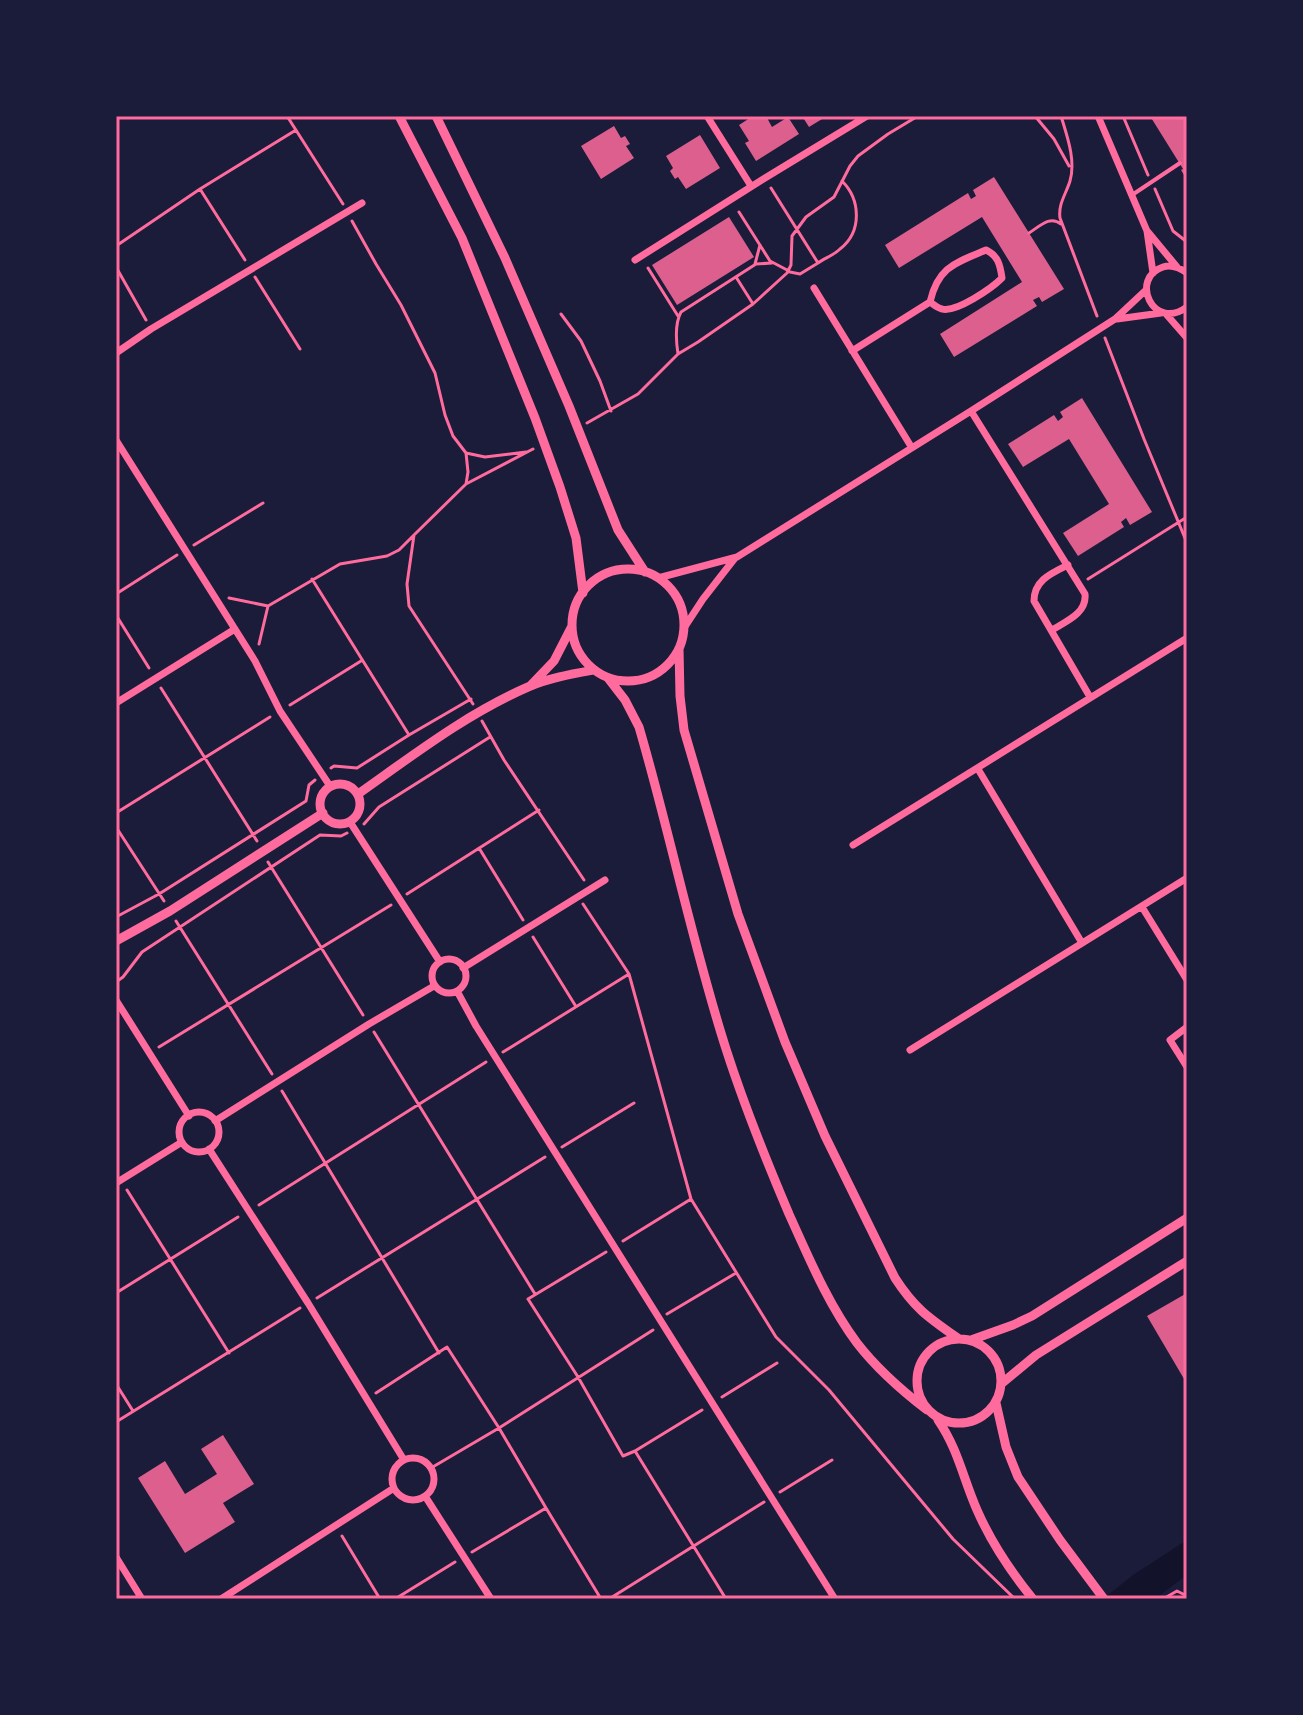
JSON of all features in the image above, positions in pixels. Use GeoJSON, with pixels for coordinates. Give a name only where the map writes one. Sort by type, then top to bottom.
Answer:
{"type":"FeatureCollection","features":[{"type":"Feature","properties":{"kind":"street"},"geometry":{"type":"LineString","coordinates":[[399,116],[462,238],[535,418],[576,538],[583,593]]}},
{"type":"Feature","properties":{"kind":"street"},"geometry":{"type":"LineString","coordinates":[[436,116],[505,258],[618,530],[645,572]]}},
{"type":"Feature","properties":{"kind":"street"},"geometry":{"type":"LineString","coordinates":[[707,116],[751,186]]}},
{"type":"Feature","properties":{"kind":"street"},"geometry":{"type":"LineString","coordinates":[[635,260],[867,116]]}},
{"type":"Feature","properties":{"kind":"street"},"geometry":{"type":"LineString","coordinates":[[1098,116],[1147,231],[1153,273]]}},
{"type":"Feature","properties":{"kind":"street"},"geometry":{"type":"LineString","coordinates":[[116,353],[362,203]]}},
{"type":"Feature","properties":{"kind":"street"},"geometry":{"type":"LineString","coordinates":[[1147,231],[1177,267],[1187,273]]}},
{"type":"Feature","properties":{"kind":"street"},"geometry":{"type":"LineString","coordinates":[[852,351],[930,302],[941,273],[986,250],[994,254],[1000,264],[1002,278],[994,286],[953,310],[942,309],[930,302]]}},
{"type":"Feature","properties":{"kind":"street"},"geometry":{"type":"LineString","coordinates":[[1177,267],[1164,267],[1153,273],[1146,290],[1151,304],[1187,338]]}},
{"type":"Feature","properties":{"kind":"street"},"geometry":{"type":"LineString","coordinates":[[814,288],[912,448]]}},
{"type":"Feature","properties":{"kind":"street"},"geometry":{"type":"LineString","coordinates":[[658,578],[737,557],[1115,319],[1146,290]]}},
{"type":"Feature","properties":{"kind":"street"},"geometry":{"type":"LineString","coordinates":[[1115,319],[1174,314],[1187,307]]}},
{"type":"Feature","properties":{"kind":"street"},"geometry":{"type":"LineString","coordinates":[[971,411],[1085,594],[1086,603],[1082,609],[1052,630]]}},
{"type":"Feature","properties":{"kind":"street"},"geometry":{"type":"LineString","coordinates":[[116,440],[255,661],[280,711],[330,786]]}},
{"type":"Feature","properties":{"kind":"street"},"geometry":{"type":"LineString","coordinates":[[737,557],[684,628],[679,648],[684,730],[738,914],[785,1042],[825,1136],[895,1278],[923,1314],[959,1339]]}},
{"type":"Feature","properties":{"kind":"street"},"geometry":{"type":"LineString","coordinates":[[1068,565],[1048,576],[1034,591],[1034,601],[1090,697]]}},
{"type":"Feature","properties":{"kind":"street"},"geometry":{"type":"LineString","coordinates":[[530,686],[554,661],[572,626],[575,609],[583,593],[595,580],[610,572],[628,569],[658,578],[672,591],[681,608],[684,628]]}},
{"type":"Feature","properties":{"kind":"street"},"geometry":{"type":"LineString","coordinates":[[572,626],[575,643],[583,659],[608,678],[641,680],[657,673],[670,662],[679,648]]}},
{"type":"Feature","properties":{"kind":"street"},"geometry":{"type":"LineString","coordinates":[[116,703],[235,629]]}},
{"type":"Feature","properties":{"kind":"street"},"geometry":{"type":"LineString","coordinates":[[853,845],[1187,638]]}},
{"type":"Feature","properties":{"kind":"street"},"geometry":{"type":"LineString","coordinates":[[358,794],[465,720],[530,686],[564,675],[594,670]]}},
{"type":"Feature","properties":{"kind":"street"},"geometry":{"type":"LineString","coordinates":[[608,678],[625,700],[639,727],[726,1048],[749,1116],[771,1172],[836,1310],[857,1343],[896,1386],[936,1417],[948,1423],[975,1421],[996,1403],[1001,1384],[997,1362],[990,1352],[971,1340],[947,1340],[936,1346],[920,1364],[917,1376],[917,1388],[927,1410]]}},
{"type":"Feature","properties":{"kind":"street"},"geometry":{"type":"LineString","coordinates":[[978,769],[1082,943]]}},
{"type":"Feature","properties":{"kind":"street"},"geometry":{"type":"LineString","coordinates":[[353,826],[326,819],[320,801],[330,786],[349,785],[358,794],[361,806],[353,826],[440,962]]}},
{"type":"Feature","properties":{"kind":"street"},"geometry":{"type":"LineString","coordinates":[[116,941],[264,853],[323,813]]}},
{"type":"Feature","properties":{"kind":"street"},"geometry":{"type":"LineString","coordinates":[[910,1050],[1187,878]]}},
{"type":"Feature","properties":{"kind":"street"},"geometry":{"type":"LineString","coordinates":[[463,968],[605,880]]}},
{"type":"Feature","properties":{"kind":"street"},"geometry":{"type":"LineString","coordinates":[[1142,907],[1187,980]]}},
{"type":"Feature","properties":{"kind":"street"},"geometry":{"type":"LineString","coordinates":[[453,960],[463,968],[464,983],[457,991],[442,992],[434,986],[433,970],[440,962],[453,960]]}},
{"type":"Feature","properties":{"kind":"street"},"geometry":{"type":"LineString","coordinates":[[215,1121],[434,986]]}},
{"type":"Feature","properties":{"kind":"street"},"geometry":{"type":"LineString","coordinates":[[457,991],[495,1057],[835,1599]]}},
{"type":"Feature","properties":{"kind":"street"},"geometry":{"type":"LineString","coordinates":[[116,1000],[189,1116]]}},
{"type":"Feature","properties":{"kind":"street"},"geometry":{"type":"LineString","coordinates":[[1187,1027],[1170,1040],[1187,1067]]}},
{"type":"Feature","properties":{"kind":"street"},"geometry":{"type":"LineString","coordinates":[[206,1114],[215,1121],[218,1139],[209,1149],[197,1152],[182,1142],[180,1127],[189,1116],[206,1114]]}},
{"type":"Feature","properties":{"kind":"street"},"geometry":{"type":"LineString","coordinates":[[118,1182],[182,1142]]}},
{"type":"Feature","properties":{"kind":"street"},"geometry":{"type":"LineString","coordinates":[[209,1149],[404,1460]]}},
{"type":"Feature","properties":{"kind":"street"},"geometry":{"type":"LineString","coordinates":[[971,1340],[1032,1316],[1187,1218]]}},
{"type":"Feature","properties":{"kind":"street"},"geometry":{"type":"LineString","coordinates":[[1001,1384],[1036,1355],[1187,1261]]}},
{"type":"Feature","properties":{"kind":"street"},"geometry":{"type":"LineString","coordinates":[[996,1403],[1006,1447],[1018,1477],[1104,1599]]}},
{"type":"Feature","properties":{"kind":"street"},"geometry":{"type":"LineString","coordinates":[[936,1417],[950,1438],[978,1513],[999,1552],[1033,1599]]}},
{"type":"Feature","properties":{"kind":"street"},"geometry":{"type":"LineString","coordinates":[[404,1460],[422,1460],[431,1468],[433,1486],[425,1496],[412,1500],[398,1494],[394,1488],[392,1475],[404,1460]]}},
{"type":"Feature","properties":{"kind":"street"},"geometry":{"type":"LineString","coordinates":[[221,1599],[394,1488]]}},
{"type":"Feature","properties":{"kind":"street"},"geometry":{"type":"LineString","coordinates":[[425,1496],[491,1599]]}},
{"type":"Feature","properties":{"kind":"street"},"geometry":{"type":"LineString","coordinates":[[116,1557],[142,1599]]}},
{"type":"Feature","properties":{"kind":"lane"},"geometry":{"type":"LineString","coordinates":[[1132,195],[1180,163]]}},
{"type":"Feature","properties":{"kind":"path"},"geometry":{"type":"LineString","coordinates":[[584,424],[638,394],[678,354],[753,304],[789,271],[791,240],[806,217],[834,197],[858,156],[918,116]]}},
{"type":"Feature","properties":{"kind":"path"},"geometry":{"type":"LineString","coordinates":[[1035,116],[1054,139],[1071,169]]}},
{"type":"Feature","properties":{"kind":"path"},"geometry":{"type":"LineString","coordinates":[[1029,233],[1050,220],[1058,221],[1062,227],[1060,204],[1070,179],[1071,159],[1061,116]]}},
{"type":"Feature","properties":{"kind":"path"},"geometry":{"type":"LineString","coordinates":[[116,246],[200,189],[296,130]]}},
{"type":"Feature","properties":{"kind":"path"},"geometry":{"type":"LineString","coordinates":[[765,178],[818,263]]}},
{"type":"Feature","properties":{"kind":"path"},"geometry":{"type":"LineString","coordinates":[[678,317],[681,312],[761,263],[772,263],[800,274],[843,247],[855,226],[857,214],[850,191],[842,181]]}},
{"type":"Feature","properties":{"kind":"path"},"geometry":{"type":"LineString","coordinates":[[739,212],[772,263]]}},
{"type":"Feature","properties":{"kind":"path"},"geometry":{"type":"LineString","coordinates":[[754,266],[760,245]]}},
{"type":"Feature","properties":{"kind":"path"},"geometry":{"type":"LineString","coordinates":[[116,267],[151,329]]}},
{"type":"Feature","properties":{"kind":"path"},"geometry":{"type":"LineString","coordinates":[[648,268],[678,317],[678,354]]}},
{"type":"Feature","properties":{"kind":"path"},"geometry":{"type":"LineString","coordinates":[[736,277],[753,304]]}},
{"type":"Feature","properties":{"kind":"path"},"geometry":{"type":"LineString","coordinates":[[561,314],[581,341],[611,411]]}},
{"type":"Feature","properties":{"kind":"path"},"geometry":{"type":"LineString","coordinates":[[1140,429],[1187,543]]}},
{"type":"Feature","properties":{"kind":"path"},"geometry":{"type":"LineString","coordinates":[[466,484],[542,445]]}},
{"type":"Feature","properties":{"kind":"path"},"geometry":{"type":"LineString","coordinates":[[466,453],[485,457],[528,452]]}},
{"type":"Feature","properties":{"kind":"path"},"geometry":{"type":"LineString","coordinates":[[1080,584],[1187,517]]}},
{"type":"Feature","properties":{"kind":"path"},"geometry":{"type":"LineString","coordinates":[[212,594],[268,606],[340,564],[387,556],[399,550],[414,535]]}},
{"type":"Feature","properties":{"kind":"path"},"geometry":{"type":"LineString","coordinates":[[312,579],[409,735]]}},
{"type":"Feature","properties":{"kind":"path"},"geometry":{"type":"LineString","coordinates":[[255,661],[268,606]]}},
{"type":"Feature","properties":{"kind":"path"},"geometry":{"type":"LineString","coordinates":[[116,615],[535,1294]]}},
{"type":"Feature","properties":{"kind":"path"},"geometry":{"type":"LineString","coordinates":[[116,813],[361,661]]}},
{"type":"Feature","properties":{"kind":"path"},"geometry":{"type":"LineString","coordinates":[[116,917],[159,894],[306,801],[309,785],[334,766],[357,768],[471,699]]}},
{"type":"Feature","properties":{"kind":"path"},"geometry":{"type":"LineString","coordinates":[[116,982],[142,952],[271,867],[320,835],[341,836],[353,826],[368,822],[379,807],[490,737]]}},
{"type":"Feature","properties":{"kind":"path"},"geometry":{"type":"LineString","coordinates":[[150,1053],[539,810]]}},
{"type":"Feature","properties":{"kind":"path"},"geometry":{"type":"LineString","coordinates":[[116,1293],[629,974]]}},
{"type":"Feature","properties":{"kind":"path"},"geometry":{"type":"LineString","coordinates":[[116,1422],[634,1103]]}},
{"type":"Feature","properties":{"kind":"path"},"geometry":{"type":"LineString","coordinates":[[118,1182],[229,1353]]}},
{"type":"Feature","properties":{"kind":"path"},"geometry":{"type":"LineString","coordinates":[[691,1199],[528,1299],[623,1456],[777,1363]]}},
{"type":"Feature","properties":{"kind":"path"},"geometry":{"type":"LineString","coordinates":[[431,1468],[499,1428],[736,1273]]}},
{"type":"Feature","properties":{"kind":"path"},"geometry":{"type":"LineString","coordinates":[[367,1400],[447,1347],[601,1599]]}},
{"type":"Feature","properties":{"kind":"path"},"geometry":{"type":"LineString","coordinates":[[116,1384],[133,1411]]}},
{"type":"Feature","properties":{"kind":"path"},"geometry":{"type":"LineString","coordinates":[[635,1451],[726,1599]]}},
{"type":"Feature","properties":{"kind":"path"},"geometry":{"type":"LineString","coordinates":[[609,1599],[832,1460]]}},
{"type":"Feature","properties":{"kind":"path"},"geometry":{"type":"LineString","coordinates":[[395,1599],[546,1508]]}},
{"type":"Feature","properties":{"kind":"path"},"geometry":{"type":"LineString","coordinates":[[335,1526],[380,1599]]}},
{"type":"Feature","properties":{"kind":"path"},"geometry":{"type":"LineString","coordinates":[[1163,1599],[1177,1591],[1187,1596]]}},
{"type":"Feature","properties":{"kind":"shaded area"},"geometry":{"type":"Polygon","coordinates":[[[1187,1540],[1187,1577],[1155,1599],[1103,1599],[1133,1575],[1187,1540]]]}},
{"type":"Feature","properties":{"kind":"building"},"geometry":{"type":"Polygon","coordinates":[[[753,116],[766,116],[772,127],[788,117],[799,134],[756,161],[739,125],[753,116]]]}},
{"type":"Feature","properties":{"kind":"building"},"geometry":{"type":"Polygon","coordinates":[[[802,116],[827,116],[809,127],[802,116]]]}},
{"type":"Feature","properties":{"kind":"building"},"geometry":{"type":"Polygon","coordinates":[[[1150,116],[1183,116],[1187,123],[1187,180],[1183,169],[1150,116]]]}},
{"type":"Feature","properties":{"kind":"building"},"geometry":{"type":"Polygon","coordinates":[[[614,126],[621,138],[625,136],[630,144],[626,146],[634,158],[601,179],[581,146],[614,126]]]}},
{"type":"Feature","properties":{"kind":"building"},"geometry":{"type":"Polygon","coordinates":[[[700,135],[720,168],[686,189],[670,171],[673,168],[666,156],[700,135]]]}},
{"type":"Feature","properties":{"kind":"building"},"geometry":{"type":"Polygon","coordinates":[[[994,177],[1064,289],[1042,302],[1039,297],[1033,300],[1037,306],[954,357],[940,334],[1022,282],[982,217],[899,268],[885,245],[968,193],[971,199],[976,196],[973,190],[994,177]]]}},
{"type":"Feature","properties":{"kind":"building"},"geometry":{"type":"Polygon","coordinates":[[[729,217],[754,257],[677,305],[652,265],[729,217]]]}},
{"type":"Feature","properties":{"kind":"building"},"geometry":{"type":"Polygon","coordinates":[[[1082,398],[1152,512],[1130,525],[1126,518],[1121,522],[1124,527],[1078,556],[1063,533],[1109,504],[1069,439],[1023,467],[1008,444],[1054,415],[1058,421],[1063,417],[1060,412],[1082,398]]]}},
{"type":"Feature","properties":{"kind":"building"},"geometry":{"type":"Polygon","coordinates":[[[1187,1293],[1187,1384],[1147,1316],[1187,1293]]]}},
{"type":"Feature","properties":{"kind":"building"},"geometry":{"type":"Polygon","coordinates":[[[223,1435],[254,1484],[223,1503],[235,1522],[185,1553],[138,1478],[165,1461],[185,1494],[217,1474],[201,1449],[223,1435]]]}}]}
